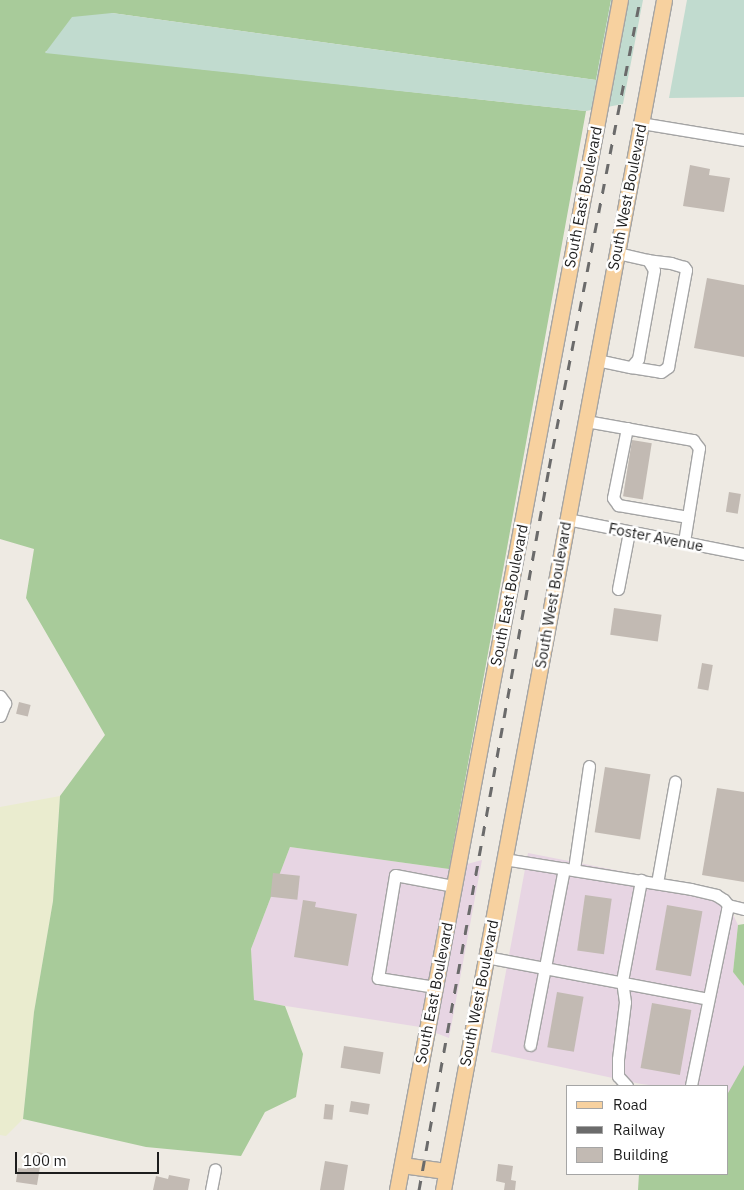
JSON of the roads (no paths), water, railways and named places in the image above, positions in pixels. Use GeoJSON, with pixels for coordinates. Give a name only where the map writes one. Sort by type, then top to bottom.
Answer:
{"type":"FeatureCollection","features":[{"type":"Feature","properties":{"kind":"main road","name":"South East Boulevard"},"geometry":{"type":"LineString","coordinates":[[396,1190],[620,0]]}},
{"type":"Feature","properties":{"kind":"main road","name":"South West Boulevard"},"geometry":{"type":"LineString","coordinates":[[443,1190],[664,0]]}},
{"type":"Feature","properties":{"kind":"main road"},"geometry":{"type":"LineString","coordinates":[[402,1165],[446,1171]]}},
{"type":"Feature","properties":{"kind":"street"},"geometry":{"type":"LineString","coordinates":[[641,123],[744,140]]}},
{"type":"Feature","properties":{"kind":"street"},"geometry":{"type":"LineString","coordinates":[[597,360],[661,372],[668,368],[685,276],[684,267],[617,253]]}},
{"type":"Feature","properties":{"kind":"street"},"geometry":{"type":"LineString","coordinates":[[631,367],[638,359],[654,270],[648,260]]}},
{"type":"Feature","properties":{"kind":"street"},"geometry":{"type":"LineString","coordinates":[[586,421],[693,440],[699,448],[684,542]]}},
{"type":"Feature","properties":{"kind":"street"},"geometry":{"type":"LineString","coordinates":[[626,428],[613,498],[618,506],[688,518]]}},
{"type":"Feature","properties":{"kind":"street","name":"Foster Avenue"},"geometry":{"type":"LineString","coordinates":[[567,519],[744,554]]}},
{"type":"Feature","properties":{"kind":"street"},"geometry":{"type":"LineString","coordinates":[[618,589],[629,532]]}},
{"type":"Feature","properties":{"kind":"street"},"geometry":{"type":"LineString","coordinates":[[0,696],[5,703],[0,716]]}},
{"type":"Feature","properties":{"kind":"street"},"geometry":{"type":"LineString","coordinates":[[530,1045],[544,967],[569,869],[589,766]]}},
{"type":"Feature","properties":{"kind":"street"},"geometry":{"type":"LineString","coordinates":[[657,883],[675,782]]}},
{"type":"Feature","properties":{"kind":"street"},"geometry":{"type":"LineString","coordinates":[[504,859],[641,880],[716,895],[728,905],[744,909]]}},
{"type":"Feature","properties":{"kind":"street"},"geometry":{"type":"LineString","coordinates":[[435,987],[378,978],[395,875],[454,886]]}},
{"type":"Feature","properties":{"kind":"street"},"geometry":{"type":"LineString","coordinates":[[626,1085],[618,1076],[618,1059],[625,1002],[622,981],[641,880]]}},
{"type":"Feature","properties":{"kind":"street"},"geometry":{"type":"LineString","coordinates":[[691,1085],[728,905]]}},
{"type":"Feature","properties":{"kind":"street"},"geometry":{"type":"LineString","coordinates":[[486,957],[622,981],[708,999]]}},
{"type":"Feature","properties":{"kind":"street"},"geometry":{"type":"LineString","coordinates":[[211,1190],[214,1169]]}},
{"type":"Feature","properties":{"kind":"railway"},"geometry":{"type":"LineString","coordinates":[[419,1190],[549,468],[640,0]]}}]}
